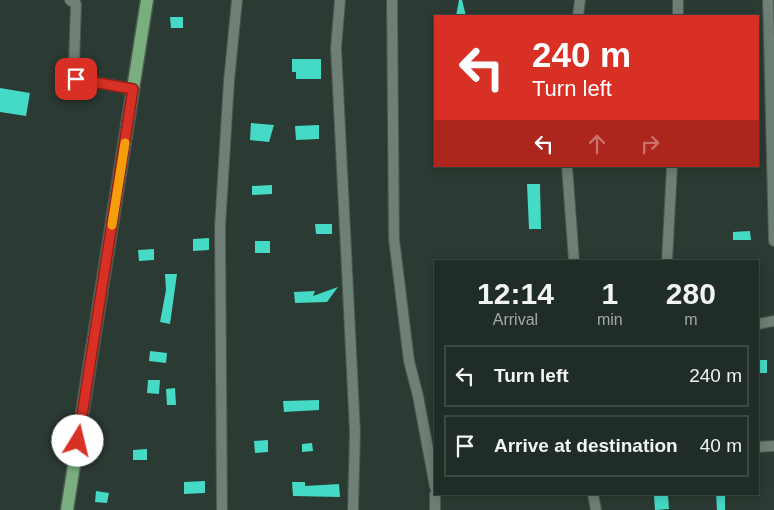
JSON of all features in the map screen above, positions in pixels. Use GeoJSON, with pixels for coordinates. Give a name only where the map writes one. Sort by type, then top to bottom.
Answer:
{"type":"FeatureCollection","features":[{"type":"Feature","properties":{"kind":"main road"},"geometry":{"type":"LineString","coordinates":[[67,510],[147,0]]}},
{"type":"Feature","properties":{"kind":"street"},"geometry":{"type":"LineString","coordinates":[[70,0],[76,4],[74,66],[76,79],[133,89]]}},
{"type":"Feature","properties":{"kind":"street"},"geometry":{"type":"LineString","coordinates":[[222,510],[220,227],[229,81],[238,0]]}},
{"type":"Feature","properties":{"kind":"street"},"geometry":{"type":"LineString","coordinates":[[340,0],[336,48],[355,432],[353,510]]}},
{"type":"Feature","properties":{"kind":"street"},"geometry":{"type":"LineString","coordinates":[[392,0],[394,239],[409,361],[418,396],[434,482]]}},
{"type":"Feature","properties":{"kind":"street"},"geometry":{"type":"LineString","coordinates":[[578,15],[580,0]]}},
{"type":"Feature","properties":{"kind":"street"},"geometry":{"type":"LineString","coordinates":[[678,0],[678,15]]}},
{"type":"Feature","properties":{"kind":"street"},"geometry":{"type":"LineString","coordinates":[[768,0],[774,241]]}},
{"type":"Feature","properties":{"kind":"street"},"geometry":{"type":"LineString","coordinates":[[568,167],[574,260]]}},
{"type":"Feature","properties":{"kind":"street"},"geometry":{"type":"LineString","coordinates":[[667,260],[672,167]]}},
{"type":"Feature","properties":{"kind":"street"},"geometry":{"type":"LineString","coordinates":[[759,324],[774,321]]}},
{"type":"Feature","properties":{"kind":"street"},"geometry":{"type":"LineString","coordinates":[[759,447],[774,446]]}},
{"type":"Feature","properties":{"kind":"street"},"geometry":{"type":"LineString","coordinates":[[435,495],[435,510]]}},
{"type":"Feature","properties":{"kind":"street"},"geometry":{"type":"LineString","coordinates":[[593,495],[596,510]]}},
{"type":"Feature","properties":{"kind":"building"},"geometry":{"type":"Polygon","coordinates":[[[459,0],[462,0],[466,15],[456,15],[459,0]]]}},
{"type":"Feature","properties":{"kind":"building"},"geometry":{"type":"Polygon","coordinates":[[[170,17],[183,17],[183,28],[171,28],[170,17]]]}},
{"type":"Feature","properties":{"kind":"building"},"geometry":{"type":"Polygon","coordinates":[[[292,59],[321,59],[321,79],[296,79],[296,72],[292,72],[292,59]]]}},
{"type":"Feature","properties":{"kind":"building"},"geometry":{"type":"Polygon","coordinates":[[[0,88],[30,93],[26,116],[0,112],[0,88]]]}},
{"type":"Feature","properties":{"kind":"building"},"geometry":{"type":"Polygon","coordinates":[[[251,123],[274,125],[269,142],[250,140],[251,123]]]}},
{"type":"Feature","properties":{"kind":"building"},"geometry":{"type":"Polygon","coordinates":[[[319,125],[319,139],[296,140],[295,126],[319,125]]]}},
{"type":"Feature","properties":{"kind":"building"},"geometry":{"type":"Polygon","coordinates":[[[527,184],[540,184],[541,229],[529,229],[527,184]]]}},
{"type":"Feature","properties":{"kind":"building"},"geometry":{"type":"Polygon","coordinates":[[[272,185],[272,194],[252,195],[252,186],[272,185]]]}},
{"type":"Feature","properties":{"kind":"building"},"geometry":{"type":"Polygon","coordinates":[[[315,224],[332,224],[332,234],[316,234],[315,224]]]}},
{"type":"Feature","properties":{"kind":"building"},"geometry":{"type":"Polygon","coordinates":[[[750,231],[751,240],[733,240],[733,232],[750,231]]]}},
{"type":"Feature","properties":{"kind":"building"},"geometry":{"type":"Polygon","coordinates":[[[209,238],[209,250],[193,251],[193,239],[209,238]]]}},
{"type":"Feature","properties":{"kind":"building"},"geometry":{"type":"Polygon","coordinates":[[[255,241],[270,241],[270,253],[255,253],[255,241]]]}},
{"type":"Feature","properties":{"kind":"building"},"geometry":{"type":"Polygon","coordinates":[[[154,249],[154,260],[139,261],[138,250],[154,249]]]}},
{"type":"Feature","properties":{"kind":"building"},"geometry":{"type":"Polygon","coordinates":[[[165,274],[177,274],[170,324],[160,322],[166,290],[165,274]]]}},
{"type":"Feature","properties":{"kind":"building"},"geometry":{"type":"Polygon","coordinates":[[[338,287],[327,302],[295,303],[294,292],[315,291],[313,296],[338,287]]]}},
{"type":"Feature","properties":{"kind":"building"},"geometry":{"type":"Polygon","coordinates":[[[150,351],[167,353],[166,363],[149,361],[150,351]]]}},
{"type":"Feature","properties":{"kind":"building"},"geometry":{"type":"Polygon","coordinates":[[[759,360],[767,360],[767,373],[759,373],[759,360]]]}},
{"type":"Feature","properties":{"kind":"building"},"geometry":{"type":"Polygon","coordinates":[[[148,380],[160,380],[159,394],[147,393],[148,380]]]}},
{"type":"Feature","properties":{"kind":"building"},"geometry":{"type":"Polygon","coordinates":[[[175,388],[176,405],[167,405],[166,389],[175,388]]]}},
{"type":"Feature","properties":{"kind":"building"},"geometry":{"type":"Polygon","coordinates":[[[319,400],[319,410],[284,412],[283,401],[319,400]]]}},
{"type":"Feature","properties":{"kind":"building"},"geometry":{"type":"Polygon","coordinates":[[[268,440],[268,452],[255,453],[254,441],[268,440]]]}},
{"type":"Feature","properties":{"kind":"building"},"geometry":{"type":"Polygon","coordinates":[[[312,443],[313,451],[302,452],[302,444],[312,443]]]}},
{"type":"Feature","properties":{"kind":"building"},"geometry":{"type":"Polygon","coordinates":[[[147,449],[147,460],[133,460],[133,450],[147,449]]]}},
{"type":"Feature","properties":{"kind":"building"},"geometry":{"type":"Polygon","coordinates":[[[205,481],[205,493],[184,494],[184,482],[205,481]]]}},
{"type":"Feature","properties":{"kind":"building"},"geometry":{"type":"Polygon","coordinates":[[[292,482],[305,482],[305,486],[339,484],[340,497],[293,496],[292,482]]]}},
{"type":"Feature","properties":{"kind":"building"},"geometry":{"type":"Polygon","coordinates":[[[96,491],[109,493],[107,503],[95,502],[96,491]]]}},
{"type":"Feature","properties":{"kind":"building"},"geometry":{"type":"Polygon","coordinates":[[[668,495],[669,509],[655,510],[654,496],[668,495]]]}},
{"type":"Feature","properties":{"kind":"building"},"geometry":{"type":"Polygon","coordinates":[[[716,495],[725,495],[725,510],[717,510],[716,495]]]}},
{"type":"Feature","properties":{"kind":"slow traffic"},"geometry":{"type":"LineString","coordinates":[[112,225],[125,143]]}},
{"type":"Feature","properties":{"kind":"route"},"geometry":{"type":"LineString","coordinates":[[76,79],[133,89],[78,441]]}}]}
